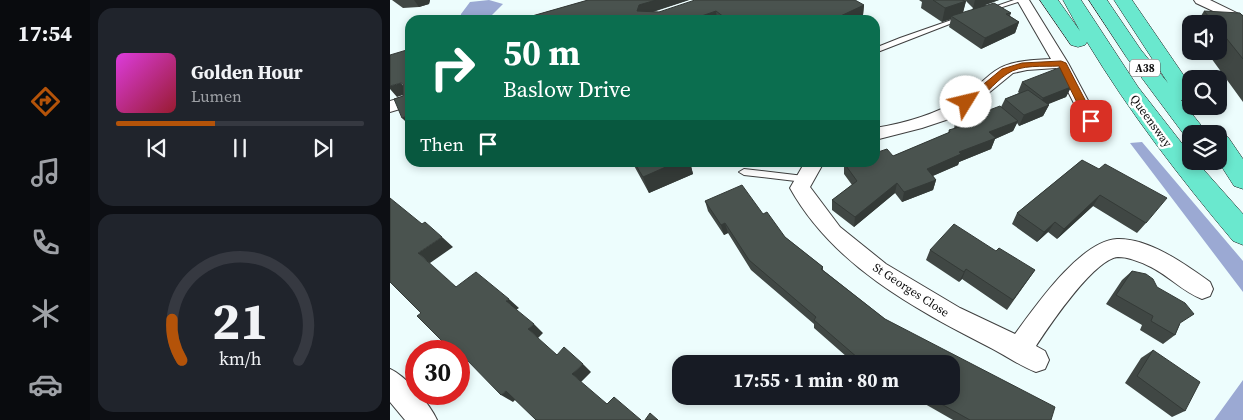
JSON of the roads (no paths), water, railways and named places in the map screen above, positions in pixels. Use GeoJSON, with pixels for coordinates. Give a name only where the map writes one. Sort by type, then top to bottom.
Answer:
{"type":"FeatureCollection","features":[{"type":"Feature","properties":{"kind":"highway"},"geometry":{"type":"LineString","coordinates":[[1049,0],[1066,26],[1100,68],[1155,128]]}},
{"type":"Feature","properties":{"kind":"highway","name":"Queensway"},"geometry":{"type":"LineString","coordinates":[[1072,0],[1155,128],[1243,233]]}},
{"type":"Feature","properties":{"kind":"highway","name":"A38"},"geometry":{"type":"LineString","coordinates":[[1098,0],[1134,54],[1189,125]]}},
{"type":"Feature","properties":{"kind":"highway"},"geometry":{"type":"LineString","coordinates":[[1123,0],[1182,88]]}},
{"type":"Feature","properties":{"kind":"highway"},"geometry":{"type":"LineString","coordinates":[[1227,155],[1243,179]]}},
{"type":"Feature","properties":{"kind":"highway"},"geometry":{"type":"LineString","coordinates":[[1227,169],[1243,188]]}},
{"type":"Feature","properties":{"kind":"street"},"geometry":{"type":"LineString","coordinates":[[1022,0],[1061,63],[1091,121]]}},
{"type":"Feature","properties":{"kind":"street"},"geometry":{"type":"LineString","coordinates":[[1200,0],[1243,21]]}},
{"type":"Feature","properties":{"kind":"street"},"geometry":{"type":"LineString","coordinates":[[880,133],[906,127],[951,110],[979,95],[998,75],[1012,68],[1022,65],[1061,63]]}},
{"type":"Feature","properties":{"kind":"street"},"geometry":{"type":"LineString","coordinates":[[390,107],[405,102]]}},
{"type":"Feature","properties":{"kind":"street","name":"St Georges Close"},"geometry":{"type":"LineString","coordinates":[[810,171],[800,188],[833,233],[878,271],[952,316],[1028,355],[1050,307],[1084,265],[1114,248],[1144,253],[1174,268],[1202,289]]}},
{"type":"Feature","properties":{"kind":"street"},"geometry":{"type":"LineString","coordinates":[[390,382],[423,420]]}},
{"type":"Feature","properties":{"kind":"lane"},"geometry":{"type":"LineString","coordinates":[[880,47],[967,12],[1022,0]]}},
{"type":"Feature","properties":{"kind":"lane"},"geometry":{"type":"LineString","coordinates":[[744,172],[810,171]]}}]}
